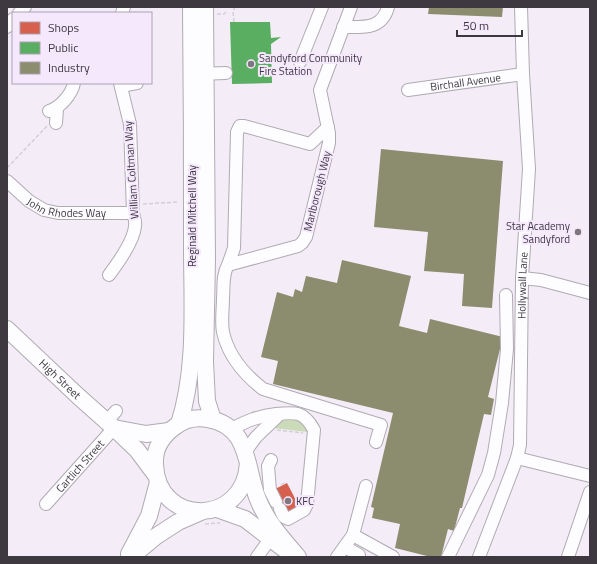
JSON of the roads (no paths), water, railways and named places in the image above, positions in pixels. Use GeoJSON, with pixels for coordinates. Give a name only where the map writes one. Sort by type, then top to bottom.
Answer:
{"type":"FeatureCollection","features":[{"type":"Feature","properties":{"kind":"main road","name":"Reginald Mitchell Way"},"geometry":{"type":"LineString","coordinates":[[191,7],[199,74],[207,401],[213,420]]}},
{"type":"Feature","properties":{"kind":"main road","name":"Reginald Mitchell Way"},"geometry":{"type":"LineString","coordinates":[[127,557],[142,533],[149,516],[156,478],[155,459],[157,449],[162,439],[174,427],[186,403],[191,364],[199,74],[205,7]]}},
{"type":"Feature","properties":{"kind":"main road","name":"High Street"},"geometry":{"type":"LineString","coordinates":[[7,329],[112,420],[137,450],[170,500],[202,518]]}},
{"type":"Feature","properties":{"kind":"main road"},"geometry":{"type":"LineString","coordinates":[[112,420],[146,434],[174,427],[194,419],[213,420],[222,423],[231,429],[242,442],[257,497],[271,524],[298,557]]}},
{"type":"Feature","properties":{"kind":"main road"},"geometry":{"type":"LineString","coordinates":[[219,516],[242,488],[246,476],[246,458]]}},
{"type":"Feature","properties":{"kind":"main road"},"geometry":{"type":"LineString","coordinates":[[131,557],[155,537],[178,522],[219,516],[245,519],[280,547],[298,557]]}},
{"type":"Feature","properties":{"kind":"street"},"geometry":{"type":"LineString","coordinates":[[300,62],[322,7]]}},
{"type":"Feature","properties":{"kind":"street","name":"Marlborough Way"},"geometry":{"type":"LineString","coordinates":[[228,265],[298,246],[306,238],[329,143],[328,127],[320,90],[351,7]]}},
{"type":"Feature","properties":{"kind":"street"},"geometry":{"type":"LineString","coordinates":[[343,27],[368,28],[386,16],[388,7]]}},
{"type":"Feature","properties":{"kind":"street","name":"Hollywall Lane"},"geometry":{"type":"LineString","coordinates":[[480,557],[517,458],[520,445],[522,278],[529,169],[523,74],[521,7]]}},
{"type":"Feature","properties":{"kind":"street"},"geometry":{"type":"LineString","coordinates":[[199,74],[226,73]]}},
{"type":"Feature","properties":{"kind":"street","name":"Birchall Avenue"},"geometry":{"type":"LineString","coordinates":[[408,90],[523,74]]}},
{"type":"Feature","properties":{"kind":"street"},"geometry":{"type":"LineString","coordinates":[[56,123],[53,110],[73,90],[74,84]]}},
{"type":"Feature","properties":{"kind":"street","name":"William Coltman Way"},"geometry":{"type":"LineString","coordinates":[[109,275],[132,238],[135,226],[130,124],[120,85]]}},
{"type":"Feature","properties":{"kind":"street"},"geometry":{"type":"LineString","coordinates":[[328,127],[310,144],[240,126],[237,132],[234,248],[225,271],[222,331],[232,354],[241,369],[253,382],[263,389],[381,424],[376,442]]}},
{"type":"Feature","properties":{"kind":"street","name":"John Rhodes Way"},"geometry":{"type":"LineString","coordinates":[[7,182],[29,201],[44,210],[58,213],[133,209]]}},
{"type":"Feature","properties":{"kind":"street"},"geometry":{"type":"LineString","coordinates":[[522,278],[541,280],[590,293]]}},
{"type":"Feature","properties":{"kind":"street"},"geometry":{"type":"LineString","coordinates":[[448,557],[488,475],[494,453],[502,403],[507,348],[506,295]]}},
{"type":"Feature","properties":{"kind":"street"},"geometry":{"type":"LineString","coordinates":[[231,429],[250,419],[290,412],[303,417],[310,423],[314,430],[310,438],[307,504],[304,510],[288,519],[284,517],[270,490],[268,466],[271,460]]}},
{"type":"Feature","properties":{"kind":"street"},"geometry":{"type":"LineString","coordinates":[[246,458],[256,437],[280,414]]}},
{"type":"Feature","properties":{"kind":"street","name":"Cartlich Street"},"geometry":{"type":"LineString","coordinates":[[46,504],[112,420]]}},
{"type":"Feature","properties":{"kind":"street"},"geometry":{"type":"LineString","coordinates":[[517,458],[590,476]]}},
{"type":"Feature","properties":{"kind":"street"},"geometry":{"type":"LineString","coordinates":[[337,557],[353,536],[366,486]]}},
{"type":"Feature","properties":{"kind":"street"},"geometry":{"type":"LineString","coordinates":[[568,557],[590,492]]}},
{"type":"Feature","properties":{"kind":"street"},"geometry":{"type":"LineString","coordinates":[[576,557],[580,521]]}},
{"type":"Feature","properties":{"kind":"street"},"geometry":{"type":"LineString","coordinates":[[353,536],[393,557]]}},
{"type":"Feature","properties":{"kind":"street"},"geometry":{"type":"LineString","coordinates":[[257,557],[270,539]]}},
{"type":"Feature","properties":{"kind":"street"},"geometry":{"type":"LineString","coordinates":[[345,547],[358,555]]}},
{"type":"Feature","properties":{"kind":"place","name":"Sandyford Community Fire Station"},"geometry":{"type":"Point","coordinates":[251,64]}},
{"type":"Feature","properties":{"kind":"place","name":"Star Academy Sandyford"},"geometry":{"type":"Point","coordinates":[578,232]}},
{"type":"Feature","properties":{"kind":"place","name":"KFC"},"geometry":{"type":"Point","coordinates":[288,501]}}]}
